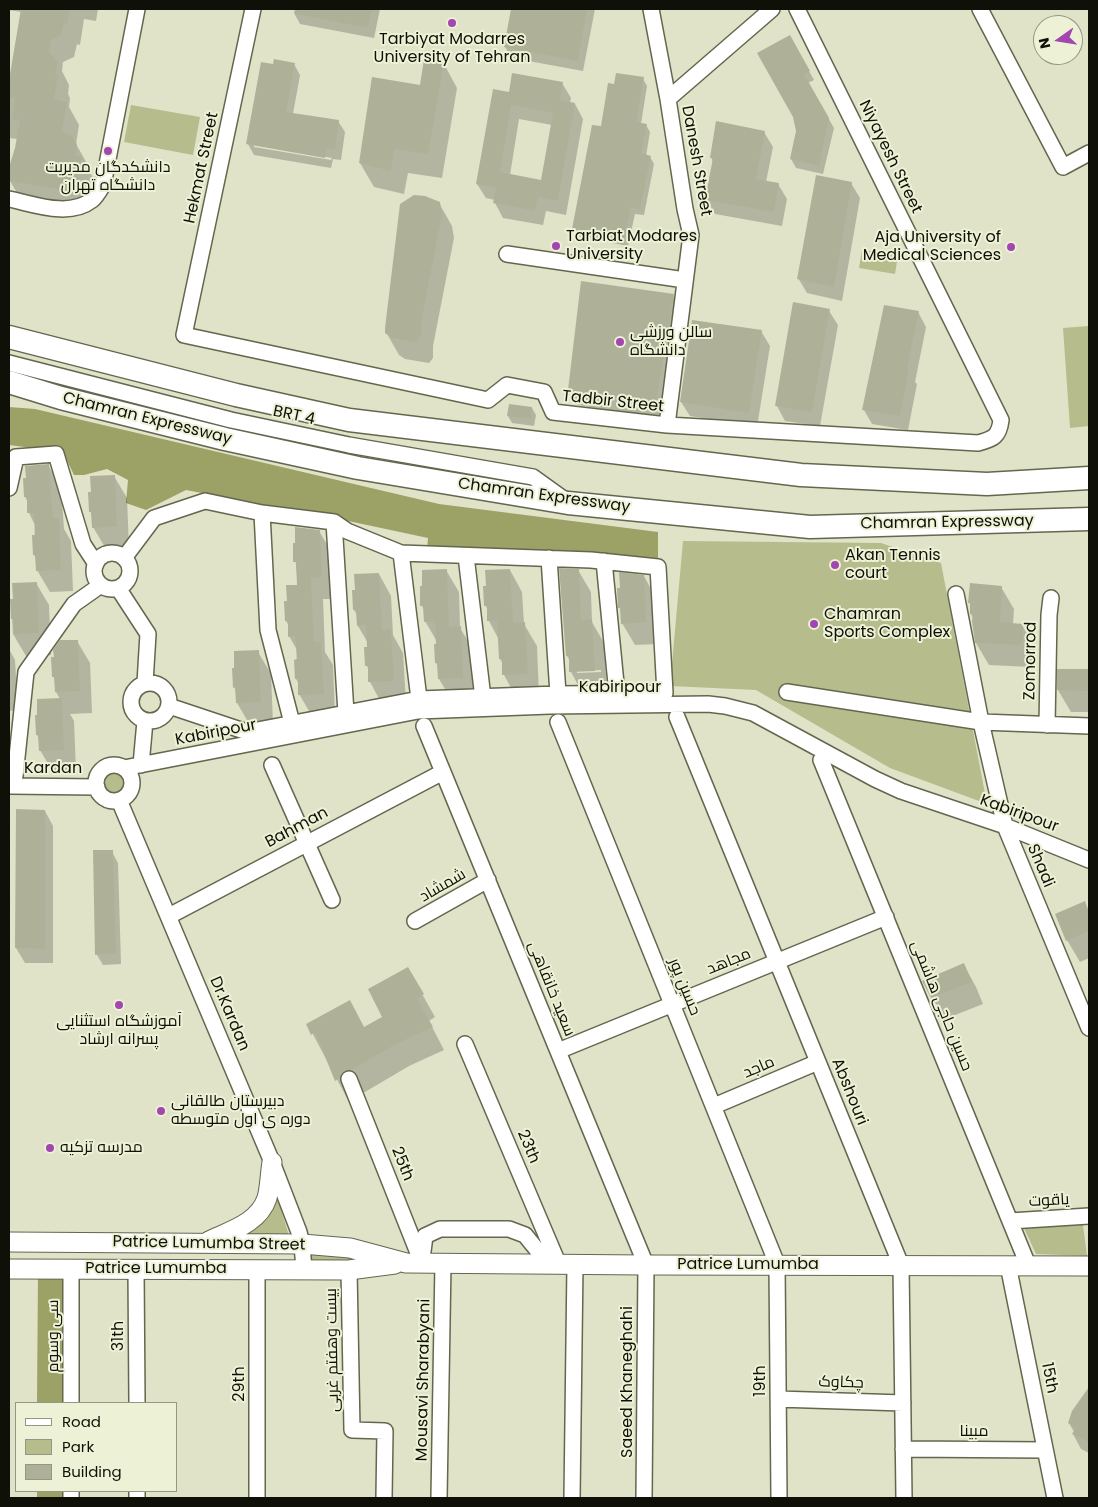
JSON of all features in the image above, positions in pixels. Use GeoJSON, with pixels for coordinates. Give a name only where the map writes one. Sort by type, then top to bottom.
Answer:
{"type":"FeatureCollection","features":[{"type":"Feature","properties":{"kind":"highway"},"geometry":{"type":"LineString","coordinates":[[9,337],[236,395],[358,422],[801,475],[987,484],[1089,478]]}},
{"type":"Feature","properties":{"kind":"highway","name":"Chamran Expressway"},"geometry":{"type":"LineString","coordinates":[[9,382],[61,398],[225,439],[348,466],[568,503],[810,527],[1089,519]]}},
{"type":"Feature","properties":{"kind":"main road"},"geometry":{"type":"LineString","coordinates":[[205,1243],[249,1222],[260,1211],[267,1198],[272,1162]]}},
{"type":"Feature","properties":{"kind":"main road","name":"Patrice Lumumba Street"},"geometry":{"type":"LineString","coordinates":[[9,1242],[302,1244],[350,1248],[414,1263]]}},
{"type":"Feature","properties":{"kind":"main road"},"geometry":{"type":"LineString","coordinates":[[96,1242],[108,1245],[114,1251],[114,1259],[96,1269]]}},
{"type":"Feature","properties":{"kind":"main road","name":"Patrice Lumumba"},"geometry":{"type":"LineString","coordinates":[[9,1269],[349,1270],[414,1263],[646,1266],[778,1264],[1089,1266]]}},
{"type":"Feature","properties":{"kind":"street"},"geometry":{"type":"LineString","coordinates":[[9,199],[59,208],[78,208],[93,200],[103,185],[137,9]]}},
{"type":"Feature","properties":{"kind":"street","name":"Hekmat Street"},"geometry":{"type":"LineString","coordinates":[[184,335],[253,9]]}},
{"type":"Feature","properties":{"kind":"street"},"geometry":{"type":"LineString","coordinates":[[651,9],[668,99]]}},
{"type":"Feature","properties":{"kind":"street","name":"Danesh Street"},"geometry":{"type":"LineString","coordinates":[[667,425],[692,235],[685,209],[668,99],[772,9]]}},
{"type":"Feature","properties":{"kind":"street","name":"Niyayesh Street"},"geometry":{"type":"LineString","coordinates":[[797,9],[1001,420],[1000,430]]}},
{"type":"Feature","properties":{"kind":"street"},"geometry":{"type":"LineString","coordinates":[[980,9],[1063,167],[1089,153]]}},
{"type":"Feature","properties":{"kind":"street"},"geometry":{"type":"LineString","coordinates":[[506,254],[685,280]]}},
{"type":"Feature","properties":{"kind":"street","name":"Tadbir Street"},"geometry":{"type":"LineString","coordinates":[[184,335],[488,400],[507,386],[544,392],[553,412],[667,425],[978,443],[992,439],[1000,430]]}},
{"type":"Feature","properties":{"kind":"street","name":"BRT 4"},"geometry":{"type":"LineString","coordinates":[[9,363],[231,420],[349,445],[533,477],[568,503]]}},
{"type":"Feature","properties":{"kind":"street"},"geometry":{"type":"LineString","coordinates":[[9,488],[16,457],[56,454],[83,544],[96,564]]}},
{"type":"Feature","properties":{"kind":"street"},"geometry":{"type":"LineString","coordinates":[[124,558],[154,518],[205,501],[262,513],[334,522],[347,531],[401,553],[549,558],[604,561],[658,567],[665,693],[558,694],[419,699],[247,732],[169,706]]}},
{"type":"Feature","properties":{"kind":"street"},"geometry":{"type":"LineString","coordinates":[[262,513],[268,630],[292,723]]}},
{"type":"Feature","properties":{"kind":"street"},"geometry":{"type":"LineString","coordinates":[[334,522],[346,713]]}},
{"type":"Feature","properties":{"kind":"street"},"geometry":{"type":"LineString","coordinates":[[114,553],[124,558],[128,563],[129,575],[123,585],[118,588],[106,588],[101,585],[94,575],[96,564],[103,555],[114,553]]}},
{"type":"Feature","properties":{"kind":"street"},"geometry":{"type":"LineString","coordinates":[[401,553],[419,699]]}},
{"type":"Feature","properties":{"kind":"street"},"geometry":{"type":"LineString","coordinates":[[466,556],[483,698]]}},
{"type":"Feature","properties":{"kind":"street"},"geometry":{"type":"LineString","coordinates":[[549,558],[558,694]]}},
{"type":"Feature","properties":{"kind":"street"},"geometry":{"type":"LineString","coordinates":[[604,561],[617,694]]}},
{"type":"Feature","properties":{"kind":"street"},"geometry":{"type":"LineString","coordinates":[[9,776],[15,776],[26,672],[74,604],[101,585]]}},
{"type":"Feature","properties":{"kind":"street"},"geometry":{"type":"LineString","coordinates":[[118,588],[148,634],[145,683]]}},
{"type":"Feature","properties":{"kind":"street","name":"Shadi"},"geometry":{"type":"LineString","coordinates":[[956,594],[981,722],[1005,826],[1089,1028]]}},
{"type":"Feature","properties":{"kind":"street","name":"Zomorrod"},"geometry":{"type":"LineString","coordinates":[[1047,724],[1051,598]]}},
{"type":"Feature","properties":{"kind":"street"},"geometry":{"type":"LineString","coordinates":[[145,683],[152,683],[163,688],[169,700],[169,706],[162,717],[151,722],[145,721],[134,714],[130,703],[134,690],[145,683]]}},
{"type":"Feature","properties":{"kind":"street"},"geometry":{"type":"LineString","coordinates":[[787,692],[981,722],[1089,726]]}},
{"type":"Feature","properties":{"kind":"street","name":"Kabiripour"},"geometry":{"type":"LineString","coordinates":[[124,768],[418,711],[550,706],[708,704],[753,713],[901,792],[1005,826],[1089,860]]}},
{"type":"Feature","properties":{"kind":"street","name":"Abshouri"},"geometry":{"type":"LineString","coordinates":[[677,717],[901,1265],[904,1498]]}},
{"type":"Feature","properties":{"kind":"street"},"geometry":{"type":"LineString","coordinates":[[141,765],[145,721]]}},
{"type":"Feature","properties":{"kind":"street","name":"حسین پور"},"geometry":{"type":"LineString","coordinates":[[558,722],[778,1264]]}},
{"type":"Feature","properties":{"kind":"street","name":"سعید خانقاهی"},"geometry":{"type":"LineString","coordinates":[[424,726],[646,1266]]}},
{"type":"Feature","properties":{"kind":"street","name":"حسین حاجی هاشمی"},"geometry":{"type":"LineString","coordinates":[[821,760],[1028,1265]]}},
{"type":"Feature","properties":{"kind":"street"},"geometry":{"type":"LineString","coordinates":[[113,765],[124,768],[131,777],[131,788],[124,798],[108,800],[103,797],[97,787],[98,775],[107,767],[113,765]]}},
{"type":"Feature","properties":{"kind":"street"},"geometry":{"type":"LineString","coordinates":[[272,765],[332,900]]}},
{"type":"Feature","properties":{"kind":"street","name":"Bahman"},"geometry":{"type":"LineString","coordinates":[[168,916],[442,772]]}},
{"type":"Feature","properties":{"kind":"street","name":"Kardan"},"geometry":{"type":"LineString","coordinates":[[9,786],[97,787]]}},
{"type":"Feature","properties":{"kind":"street","name":"Dr.Kardan"},"geometry":{"type":"LineString","coordinates":[[119,800],[272,1162],[299,1232],[304,1270]]}},
{"type":"Feature","properties":{"kind":"street","name":"شمشاد"},"geometry":{"type":"LineString","coordinates":[[415,921],[488,880]]}},
{"type":"Feature","properties":{"kind":"street","name":"مجاهد"},"geometry":{"type":"LineString","coordinates":[[558,1051],[886,917]]}},
{"type":"Feature","properties":{"kind":"street","name":"23th"},"geometry":{"type":"LineString","coordinates":[[466,1044],[566,1264],[572,1498]]}},
{"type":"Feature","properties":{"kind":"street","name":"ماجد"},"geometry":{"type":"LineString","coordinates":[[714,1106],[818,1062]]}},
{"type":"Feature","properties":{"kind":"street","name":"25th"},"geometry":{"type":"LineString","coordinates":[[349,1079],[414,1263]]}},
{"type":"Feature","properties":{"kind":"street","name":"یاقوت"},"geometry":{"type":"LineString","coordinates":[[1010,1222],[1089,1218]]}},
{"type":"Feature","properties":{"kind":"street"},"geometry":{"type":"LineString","coordinates":[[414,1263],[425,1236],[440,1229],[490,1228],[509,1229],[525,1236],[538,1251],[566,1264]]}},
{"type":"Feature","properties":{"kind":"street","name":"Mousavi Sharabyani"},"geometry":{"type":"LineString","coordinates":[[439,1498],[443,1263]]}},
{"type":"Feature","properties":{"kind":"street","name":"19th"},"geometry":{"type":"LineString","coordinates":[[778,1264],[779,1498]]}},
{"type":"Feature","properties":{"kind":"street","name":"15th"},"geometry":{"type":"LineString","coordinates":[[1008,1265],[1055,1498]]}},
{"type":"Feature","properties":{"kind":"street","name":"Saeed Khaneghahi"},"geometry":{"type":"LineString","coordinates":[[644,1498],[646,1266]]}},
{"type":"Feature","properties":{"kind":"street","name":"سی وسوم"},"geometry":{"type":"LineString","coordinates":[[71,1269],[71,1402]]}},
{"type":"Feature","properties":{"kind":"street","name":"31th"},"geometry":{"type":"LineString","coordinates":[[136,1269],[137,1402]]}},
{"type":"Feature","properties":{"kind":"street","name":"29th"},"geometry":{"type":"LineString","coordinates":[[257,1270],[258,1498]]}},
{"type":"Feature","properties":{"kind":"street","name":"بیست وهفتم غربی"},"geometry":{"type":"LineString","coordinates":[[349,1270],[352,1430],[385,1431],[384,1498]]}},
{"type":"Feature","properties":{"kind":"street","name":"چکاوک"},"geometry":{"type":"LineString","coordinates":[[778,1398],[903,1403]]}},
{"type":"Feature","properties":{"kind":"street","name":"مبینا"},"geometry":{"type":"LineString","coordinates":[[903,1449],[1045,1450]]}},
{"type":"Feature","properties":{"kind":"green space"},"geometry":{"type":"Polygon","coordinates":[[[131,105],[200,117],[193,155],[124,142],[131,105]]]}},
{"type":"Feature","properties":{"kind":"green space"},"geometry":{"type":"Polygon","coordinates":[[[862,250],[898,255],[895,274],[859,268],[862,250]]]}},
{"type":"Feature","properties":{"kind":"green space"},"geometry":{"type":"Polygon","coordinates":[[[1089,326],[1089,426],[1070,428],[1063,328],[1089,326]]]}},
{"type":"Feature","properties":{"kind":"green space"},"geometry":{"type":"Polygon","coordinates":[[[9,407],[35,409],[439,504],[658,532],[658,558],[427,549],[428,538],[186,490],[146,510],[126,503],[128,480],[107,469],[84,475],[74,475],[63,452],[9,445],[9,407]]]}},
{"type":"Feature","properties":{"kind":"green space","name":"Chamran Sports Complex"},"geometry":{"type":"Polygon","coordinates":[[[683,541],[881,543],[941,563],[987,804],[890,768],[756,690],[670,686],[683,541]]]}},
{"type":"Feature","properties":{"kind":"green space"},"geometry":{"type":"Polygon","coordinates":[[[114,771],[119,772],[125,778],[125,788],[119,794],[114,795],[109,794],[103,788],[102,783],[103,778],[109,772],[114,771]]]}},
{"type":"Feature","properties":{"kind":"green space"},"geometry":{"type":"Polygon","coordinates":[[[278,1200],[290,1239],[246,1237],[278,1200]]]}},
{"type":"Feature","properties":{"kind":"green space"},"geometry":{"type":"Polygon","coordinates":[[[1083,1225],[1087,1256],[1036,1254],[1023,1226],[1083,1225]]]}},
{"type":"Feature","properties":{"kind":"green space"},"geometry":{"type":"Polygon","coordinates":[[[311,1253],[390,1262],[310,1265],[311,1253]]]}},
{"type":"Feature","properties":{"kind":"green space"},"geometry":{"type":"Polygon","coordinates":[[[38,1273],[65,1273],[64,1402],[37,1402],[38,1273]]]}},
{"type":"Feature","properties":{"kind":"green space"},"geometry":{"type":"Polygon","coordinates":[[[37,1492],[64,1492],[64,1498],[37,1498],[37,1492]]]}},
{"type":"Feature","properties":{"kind":"building"},"geometry":{"type":"Polygon","coordinates":[[[21,9],[70,9],[67,24],[64,23],[61,35],[51,40],[49,52],[58,62],[55,74],[58,75],[54,99],[67,102],[62,132],[70,134],[77,144],[75,155],[82,157],[75,192],[9,181],[9,167],[15,148],[20,120],[12,119],[15,98],[9,98],[9,80],[21,9]]]}},
{"type":"Feature","properties":{"kind":"building"},"geometry":{"type":"Polygon","coordinates":[[[296,9],[372,9],[368,28],[295,14],[296,9]]]}},
{"type":"Feature","properties":{"kind":"building"},"geometry":{"type":"Polygon","coordinates":[[[511,9],[587,9],[578,61],[504,47],[511,9]]]}},
{"type":"Feature","properties":{"kind":"building"},"geometry":{"type":"Polygon","coordinates":[[[790,35],[810,71],[804,74],[829,118],[819,166],[790,159],[796,131],[793,117],[757,53],[790,35]]]}},
{"type":"Feature","properties":{"kind":"building"},"geometry":{"type":"Polygon","coordinates":[[[274,59],[295,63],[286,112],[339,120],[335,150],[327,148],[325,158],[246,144],[261,62],[273,64],[274,59]]]}},
{"type":"Feature","properties":{"kind":"building"},"geometry":{"type":"Polygon","coordinates":[[[424,59],[444,63],[428,154],[394,149],[391,171],[359,163],[372,77],[420,85],[424,59]]]}},
{"type":"Feature","properties":{"kind":"building"},"geometry":{"type":"Polygon","coordinates":[[[512,73],[563,82],[560,100],[575,103],[558,201],[538,197],[535,211],[493,203],[496,188],[476,184],[493,89],[509,92],[512,73]],[[511,105],[500,172],[541,180],[553,113],[511,105]]]}},
{"type":"Feature","properties":{"kind":"building"},"geometry":{"type":"Polygon","coordinates":[[[616,73],[644,77],[636,122],[647,124],[641,153],[651,156],[640,209],[631,207],[624,240],[572,229],[592,125],[601,126],[608,83],[614,84],[616,73]]]}},
{"type":"Feature","properties":{"kind":"building"},"geometry":{"type":"Polygon","coordinates":[[[716,121],[765,131],[756,179],[779,183],[774,212],[705,200],[713,158],[710,158],[716,121]]]}},
{"type":"Feature","properties":{"kind":"building"},"geometry":{"type":"Polygon","coordinates":[[[816,175],[852,182],[834,287],[797,279],[816,175]]]}},
{"type":"Feature","properties":{"kind":"building"},"geometry":{"type":"Polygon","coordinates":[[[414,195],[425,196],[440,202],[442,215],[421,323],[421,335],[416,342],[392,338],[385,333],[400,204],[414,195]]]}},
{"type":"Feature","properties":{"kind":"building","name":"سالن ورزشی دانشگاه"},"geometry":{"type":"Polygon","coordinates":[[[581,281],[674,294],[656,405],[568,390],[581,281]]]}},
{"type":"Feature","properties":{"kind":"building"},"geometry":{"type":"Polygon","coordinates":[[[793,302],[830,309],[812,412],[775,406],[793,302]]]}},
{"type":"Feature","properties":{"kind":"building"},"geometry":{"type":"Polygon","coordinates":[[[884,305],[919,311],[907,368],[909,369],[900,416],[862,410],[884,305]]]}},
{"type":"Feature","properties":{"kind":"building"},"geometry":{"type":"Polygon","coordinates":[[[692,320],[762,330],[749,413],[680,402],[692,320]]]}},
{"type":"Feature","properties":{"kind":"building"},"geometry":{"type":"Polygon","coordinates":[[[509,404],[532,407],[531,419],[507,416],[509,404]]]}},
{"type":"Feature","properties":{"kind":"building"},"geometry":{"type":"Polygon","coordinates":[[[49,464],[53,518],[59,518],[61,570],[36,571],[32,535],[35,535],[34,513],[27,513],[27,497],[24,497],[23,478],[26,478],[25,466],[49,464]]]}},
{"type":"Feature","properties":{"kind":"building"},"geometry":{"type":"Polygon","coordinates":[[[115,475],[117,526],[92,528],[88,492],[91,492],[90,476],[115,475]]]}},
{"type":"Feature","properties":{"kind":"building"},"geometry":{"type":"Polygon","coordinates":[[[295,527],[320,530],[322,577],[311,578],[314,642],[321,642],[324,694],[298,695],[298,679],[295,679],[294,660],[297,659],[295,636],[288,637],[288,621],[285,621],[284,601],[287,601],[286,585],[297,585],[296,562],[293,562],[295,527]]]}},
{"type":"Feature","properties":{"kind":"building"},"geometry":{"type":"Polygon","coordinates":[[[559,568],[579,569],[581,620],[592,619],[595,671],[569,672],[569,656],[566,656],[559,568]]]}},
{"type":"Feature","properties":{"kind":"building"},"geometry":{"type":"Polygon","coordinates":[[[447,569],[449,627],[461,626],[463,678],[438,679],[434,644],[436,644],[435,621],[424,622],[423,606],[420,606],[420,586],[422,586],[422,570],[447,569]]]}},
{"type":"Feature","properties":{"kind":"building"},"geometry":{"type":"Polygon","coordinates":[[[510,569],[513,623],[525,622],[528,674],[502,675],[502,659],[499,659],[497,621],[487,621],[487,606],[484,606],[483,586],[486,586],[485,570],[510,569]]]}},
{"type":"Feature","properties":{"kind":"building"},"geometry":{"type":"Polygon","coordinates":[[[619,572],[644,575],[646,622],[621,624],[617,588],[620,588],[619,572]]]}},
{"type":"Feature","properties":{"kind":"building"},"geometry":{"type":"Polygon","coordinates":[[[379,573],[382,630],[391,629],[394,681],[368,682],[368,666],[365,666],[364,647],[367,647],[366,625],[357,626],[356,610],[353,610],[352,590],[355,590],[354,574],[379,573]]]}},
{"type":"Feature","properties":{"kind":"building"},"geometry":{"type":"Polygon","coordinates":[[[37,582],[39,633],[14,634],[10,599],[13,599],[12,583],[37,582]]]}},
{"type":"Feature","properties":{"kind":"building"},"geometry":{"type":"Polygon","coordinates":[[[970,583],[1002,586],[1000,622],[1023,624],[1023,639],[1019,645],[975,643],[973,614],[970,614],[970,603],[968,603],[970,583]]]}},
{"type":"Feature","properties":{"kind":"building"},"geometry":{"type":"Polygon","coordinates":[[[60,640],[78,640],[80,691],[55,692],[51,657],[54,657],[53,650],[60,640]]]}},
{"type":"Feature","properties":{"kind":"building"},"geometry":{"type":"Polygon","coordinates":[[[259,650],[261,702],[236,703],[232,668],[234,668],[234,651],[259,650]]]}},
{"type":"Feature","properties":{"kind":"building"},"geometry":{"type":"Polygon","coordinates":[[[1057,669],[1089,669],[1088,691],[1057,690],[1057,669]]]}},
{"type":"Feature","properties":{"kind":"building"},"geometry":{"type":"Polygon","coordinates":[[[62,698],[64,750],[39,751],[35,715],[37,715],[37,699],[62,698]]]}},
{"type":"Feature","properties":{"kind":"building"},"geometry":{"type":"Polygon","coordinates":[[[16,809],[45,810],[45,949],[15,948],[16,809]]]}},
{"type":"Feature","properties":{"kind":"building"},"geometry":{"type":"Polygon","coordinates":[[[93,850],[113,850],[116,953],[95,955],[93,850]]]}},
{"type":"Feature","properties":{"kind":"building"},"geometry":{"type":"Polygon","coordinates":[[[1085,901],[1089,913],[1089,931],[1066,941],[1055,914],[1085,901]]]}},
{"type":"Feature","properties":{"kind":"building"},"geometry":{"type":"Polygon","coordinates":[[[964,963],[972,982],[931,998],[922,981],[964,963]]]}},
{"type":"Feature","properties":{"kind":"building"},"geometry":{"type":"Polygon","coordinates":[[[408,967],[424,994],[417,999],[433,1027],[396,1044],[352,1070],[345,1071],[335,1081],[315,1032],[311,1035],[306,1024],[350,1000],[364,1027],[382,1017],[368,989],[408,967]]]}},
{"type":"Feature","properties":{"kind":"building"},"geometry":{"type":"Polygon","coordinates":[[[1089,1387],[1089,1442],[1072,1434],[1076,1428],[1068,1423],[1072,1411],[1089,1387]]]}},
{"type":"Feature","properties":{"kind":"place","name":"Tarbiyat Modarres University of Tehran"},"geometry":{"type":"Point","coordinates":[452,23]}},
{"type":"Feature","properties":{"kind":"place","name":"دانشکدگان مدیریت دانشگاه تهران"},"geometry":{"type":"Point","coordinates":[108,151]}},
{"type":"Feature","properties":{"kind":"place","name":"Tarbiat Modares University"},"geometry":{"type":"Point","coordinates":[556,246]}},
{"type":"Feature","properties":{"kind":"place","name":"Aja University of Medical Sciences"},"geometry":{"type":"Point","coordinates":[1011,247]}},
{"type":"Feature","properties":{"kind":"place","name":"سالن ورزشی دانشگاه"},"geometry":{"type":"Point","coordinates":[620,342]}},
{"type":"Feature","properties":{"kind":"place","name":"Akan Tennis court"},"geometry":{"type":"Point","coordinates":[835,565]}},
{"type":"Feature","properties":{"kind":"place","name":"Chamran Sports Complex"},"geometry":{"type":"Point","coordinates":[814,624]}},
{"type":"Feature","properties":{"kind":"place","name":"آموزشگاه استثنایی پسرانه ارشاد"},"geometry":{"type":"Point","coordinates":[119,1005]}},
{"type":"Feature","properties":{"kind":"place","name":"دبیرستان طالقانی دوره ی اول متوسطه"},"geometry":{"type":"Point","coordinates":[161,1111]}},
{"type":"Feature","properties":{"kind":"place","name":"مدرسه تزکیه"},"geometry":{"type":"Point","coordinates":[50,1148]}}]}
